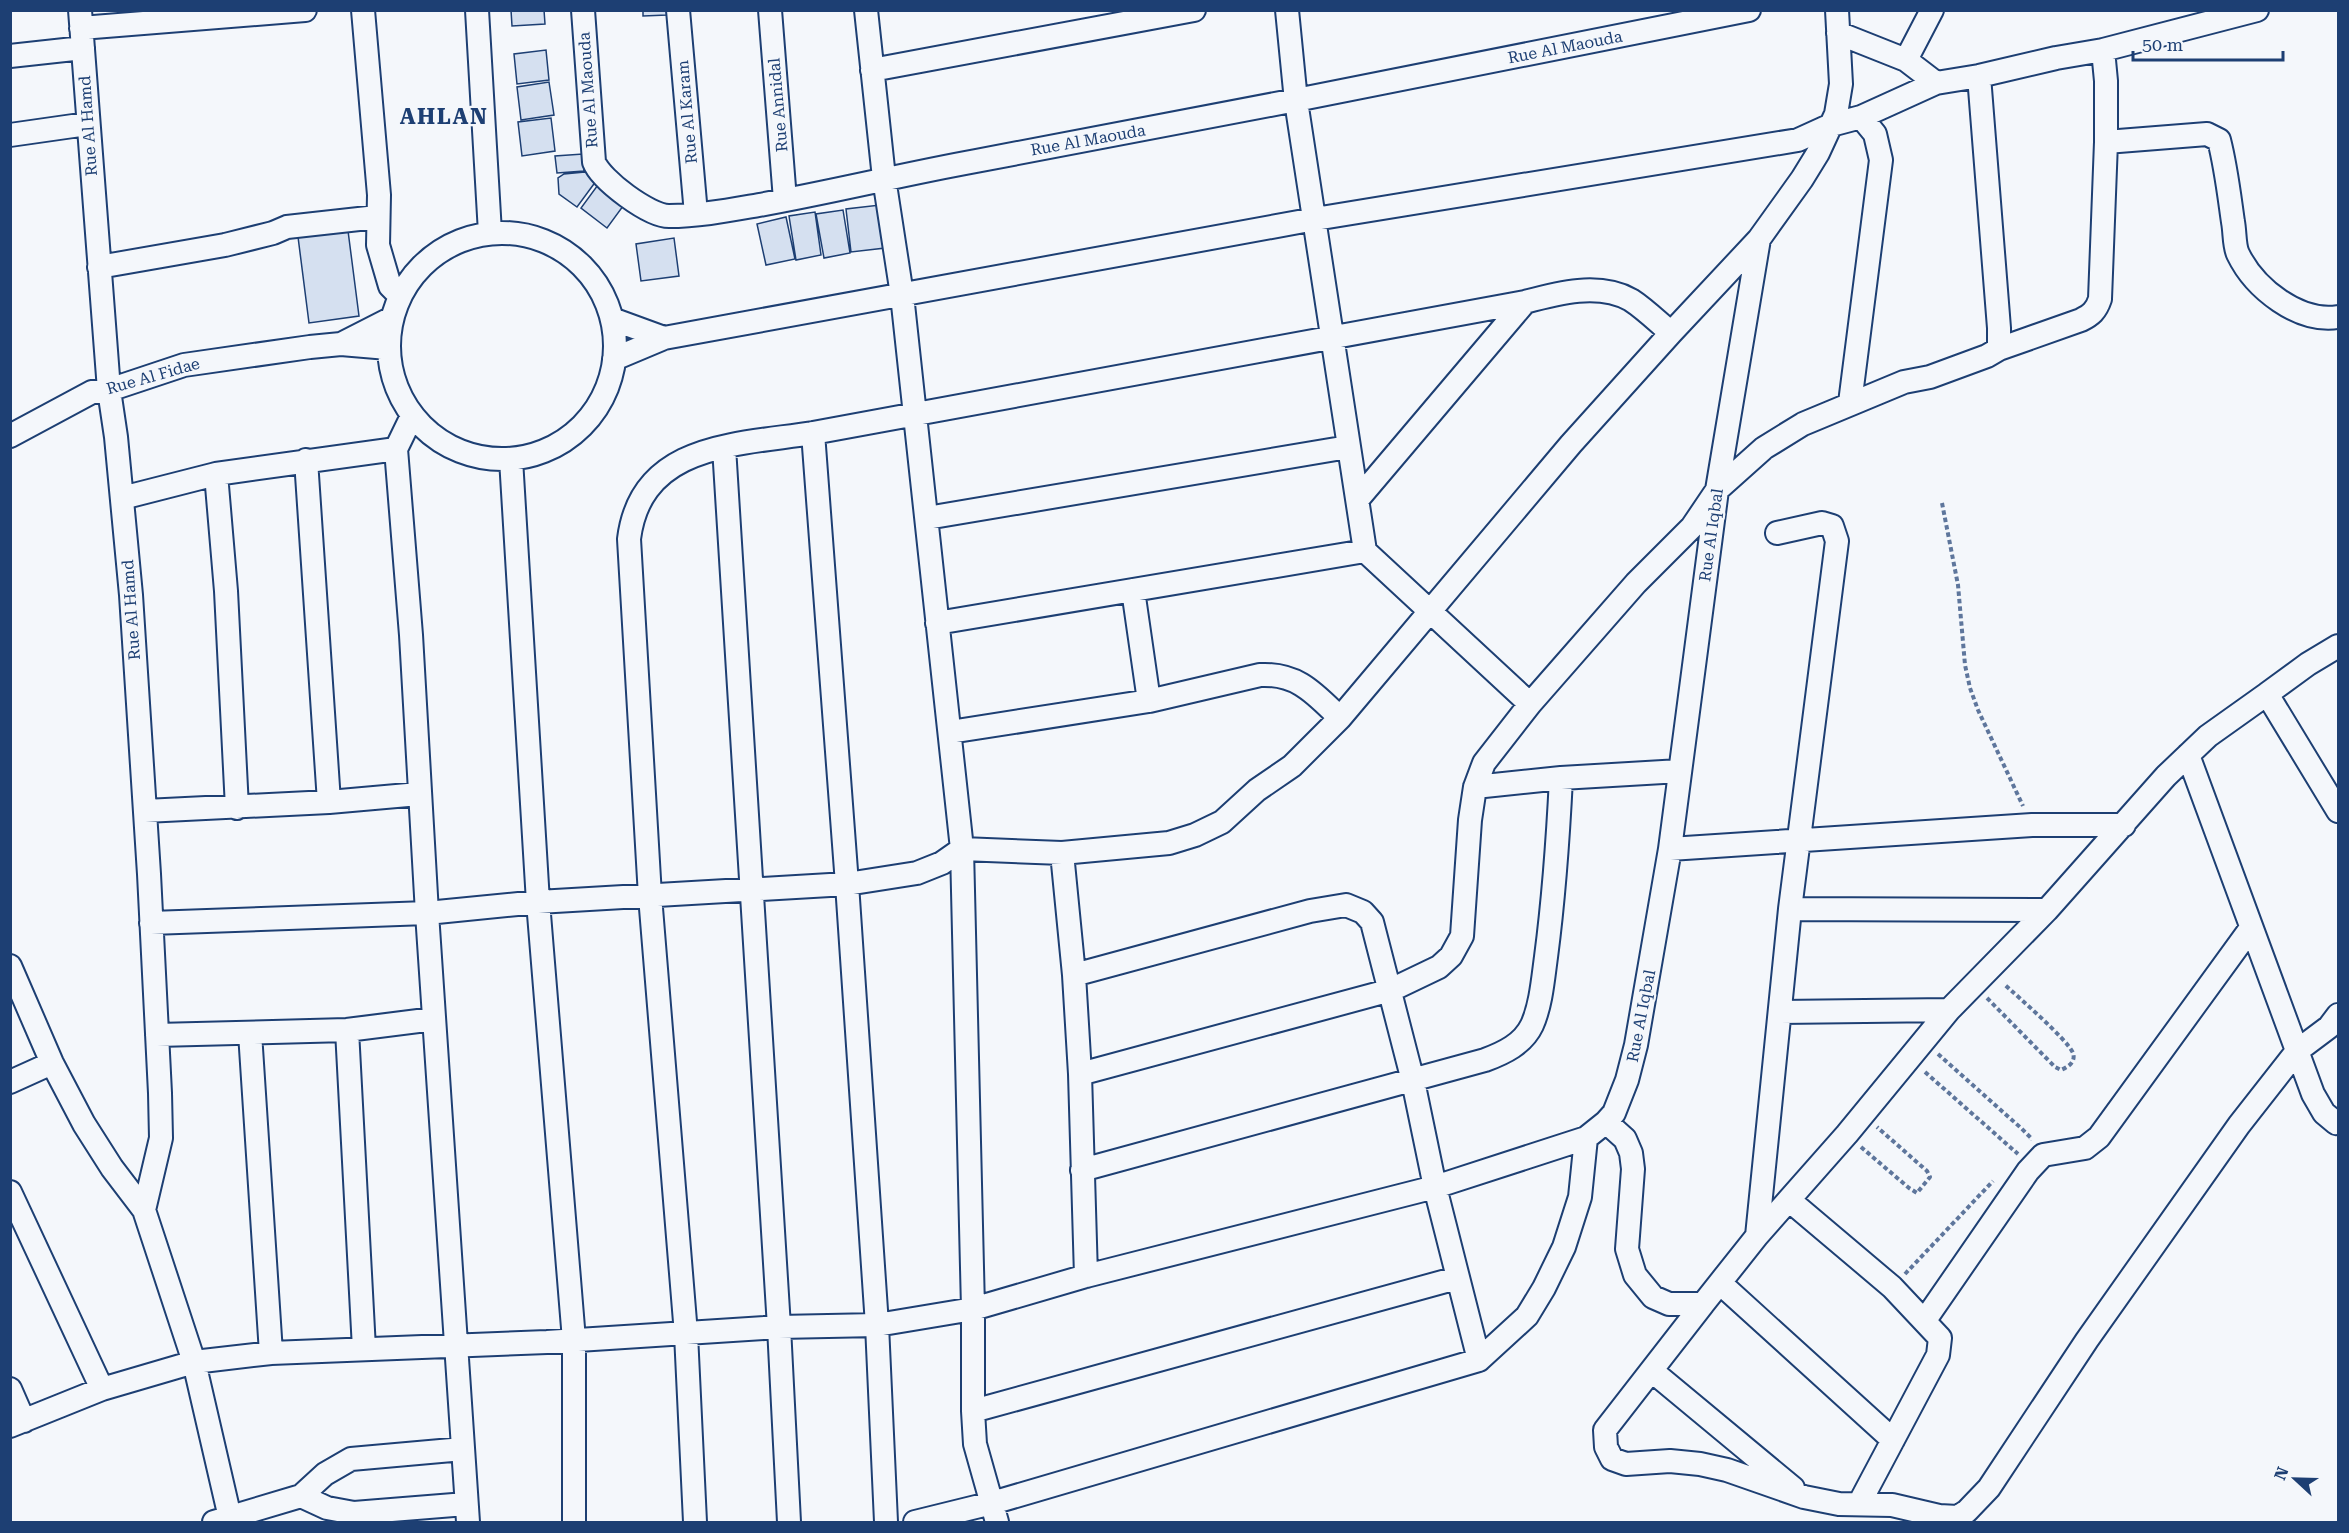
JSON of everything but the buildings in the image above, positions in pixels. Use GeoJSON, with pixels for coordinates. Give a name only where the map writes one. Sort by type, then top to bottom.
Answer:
{"type":"FeatureCollection","features":[{"type":"Feature","properties":{"kind":"street"},"geometry":{"type":"LineString","coordinates":[[10,56],[81,29],[305,10]]}},
{"type":"Feature","properties":{"kind":"street"},"geometry":{"type":"LineString","coordinates":[[363,10],[379,195],[378,245],[390,286],[400,296]]}},
{"type":"Feature","properties":{"kind":"street"},"geometry":{"type":"LineString","coordinates":[[477,10],[490,233]]}},
{"type":"Feature","properties":{"kind":"street","name":"Rue Al Maouda"},"geometry":{"type":"LineString","coordinates":[[583,10],[591,147],[596,167],[600,174],[612,184],[655,212],[666,216],[696,214],[786,200],[884,178],[1296,101],[1749,10]]}},
{"type":"Feature","properties":{"kind":"street","name":"Rue Al Karam"},"geometry":{"type":"LineString","coordinates":[[678,10],[696,214]]}},
{"type":"Feature","properties":{"kind":"street","name":"Rue Annidal"},"geometry":{"type":"LineString","coordinates":[[770,10],[786,200]]}},
{"type":"Feature","properties":{"kind":"street"},"geometry":{"type":"LineString","coordinates":[[866,10],[884,178],[902,295],[962,849],[973,1309],[973,1411],[975,1444],[994,1513]]}},
{"type":"Feature","properties":{"kind":"street"},"geometry":{"type":"LineString","coordinates":[[872,70],[1194,10]]}},
{"type":"Feature","properties":{"kind":"street"},"geometry":{"type":"LineString","coordinates":[[1287,10],[1296,101],[1365,551],[1530,704]]}},
{"type":"Feature","properties":{"kind":"street"},"geometry":{"type":"LineString","coordinates":[[1906,60],[1932,10]]}},
{"type":"Feature","properties":{"kind":"street"},"geometry":{"type":"LineString","coordinates":[[614,359],[664,338],[1315,219],[1798,140],[1831,125],[1861,117],[1936,83],[2103,50],[2257,10]]}},
{"type":"Feature","properties":{"kind":"street"},"geometry":{"type":"LineString","coordinates":[[1837,22],[1906,60],[1936,83]]}},
{"type":"Feature","properties":{"kind":"street","name":"Rue Al Iqbal"},"geometry":{"type":"LineString","coordinates":[[1586,1138],[1606,1122],[1621,1099],[1645,1001],[1670,849],[1717,490],[1759,239],[1802,179],[1831,125],[1842,84],[1837,22]]}},
{"type":"Feature","properties":{"kind":"street","name":"Rue Al Hamd"},"geometry":{"type":"LineString","coordinates":[[81,29],[109,390],[131,595],[157,1035],[161,1138],[144,1210]]}},
{"type":"Feature","properties":{"kind":"street"},"geometry":{"type":"LineString","coordinates":[[1080,1074],[1391,990],[1438,968],[1451,956],[1462,936],[1470,820],[1475,787],[1484,763],[1530,704],[1636,582],[1692,527],[1717,490],[1764,448],[1803,424],[1904,382],[1930,377],[1987,356],[1999,349],[2081,321],[2097,308],[2100,299],[2106,142],[2106,81],[2103,50]]}},
{"type":"Feature","properties":{"kind":"street"},"geometry":{"type":"LineString","coordinates":[[1980,76],[1999,349]]}},
{"type":"Feature","properties":{"kind":"street"},"geometry":{"type":"LineString","coordinates":[[1850,403],[1881,160],[1875,134],[1861,117]]}},
{"type":"Feature","properties":{"kind":"street"},"geometry":{"type":"LineString","coordinates":[[10,135],[87,124]]}},
{"type":"Feature","properties":{"kind":"street"},"geometry":{"type":"LineString","coordinates":[[2106,142],[2207,134],[2219,140],[2225,161],[2238,253],[2262,287],[2292,309],[2327,319],[2338,317]]}},
{"type":"Feature","properties":{"kind":"street"},"geometry":{"type":"LineString","coordinates":[[99,267],[225,244],[273,233],[287,227],[377,217]]}},
{"type":"Feature","properties":{"kind":"street"},"geometry":{"type":"LineString","coordinates":[[490,233],[513,233],[536,238],[557,247],[576,261],[592,278],[604,297],[612,319],[615,339],[614,359],[606,389],[591,416],[569,437],[542,452],[511,459],[483,458],[456,450],[432,436],[412,416],[395,384],[388,348],[392,318],[400,296],[416,272],[437,253],[462,240],[490,233]]}},
{"type":"Feature","properties":{"kind":"street"},"geometry":{"type":"LineString","coordinates":[[151,923],[427,913],[538,902],[847,884],[917,873],[942,863],[962,849],[1062,853],[1169,843],[1195,835],[1222,822],[1257,790],[1292,766],[1340,718],[1431,612],[1496,530],[1671,333],[1759,239]]}},
{"type":"Feature","properties":{"kind":"street"},"geometry":{"type":"LineString","coordinates":[[695,1522],[686,1334],[650,896],[629,539],[631,525],[642,497],[660,473],[684,459],[724,447],[813,433],[1525,302],[1562,293],[1606,291],[1630,299],[1671,333]]}},
{"type":"Feature","properties":{"kind":"street"},"geometry":{"type":"LineString","coordinates":[[1358,499],[1525,302]]}},
{"type":"Feature","properties":{"kind":"street","name":"Rue Al Fidae"},"geometry":{"type":"LineString","coordinates":[[341,344],[392,318]]}},
{"type":"Feature","properties":{"kind":"street"},"geometry":{"type":"LineString","coordinates":[[612,319],[664,338]]}},
{"type":"Feature","properties":{"kind":"street","name":"Rue Al Fidae"},"geometry":{"type":"LineString","coordinates":[[10,436],[92,393],[109,390],[184,365],[276,350],[341,344],[388,348]]}},
{"type":"Feature","properties":{"kind":"street"},"geometry":{"type":"LineString","coordinates":[[301,1496],[327,1508],[354,1514],[467,1513],[419,794],[411,635],[396,449],[412,416]]}},
{"type":"Feature","properties":{"kind":"street"},"geometry":{"type":"LineString","coordinates":[[813,433],[877,1325],[886,1522]]}},
{"type":"Feature","properties":{"kind":"street"},"geometry":{"type":"LineString","coordinates":[[724,447],[789,1522]]}},
{"type":"Feature","properties":{"kind":"street"},"geometry":{"type":"LineString","coordinates":[[927,518],[1348,447]]}},
{"type":"Feature","properties":{"kind":"street"},"geometry":{"type":"LineString","coordinates":[[122,498],[216,474],[396,449]]}},
{"type":"Feature","properties":{"kind":"street"},"geometry":{"type":"LineString","coordinates":[[511,459],[538,902],[574,1340],[574,1522]]}},
{"type":"Feature","properties":{"kind":"street"},"geometry":{"type":"LineString","coordinates":[[306,460],[329,802]]}},
{"type":"Feature","properties":{"kind":"street"},"geometry":{"type":"LineString","coordinates":[[216,474],[226,591],[237,808]]}},
{"type":"Feature","properties":{"kind":"street"},"geometry":{"type":"LineString","coordinates":[[1757,1236],[1798,842],[1837,536],[1832,526],[1822,523],[1777,533]]}},
{"type":"Feature","properties":{"kind":"street"},"geometry":{"type":"LineString","coordinates":[[937,623],[1365,551]]}},
{"type":"Feature","properties":{"kind":"street"},"geometry":{"type":"LineString","coordinates":[[1133,590],[1149,701]]}},
{"type":"Feature","properties":{"kind":"street"},"geometry":{"type":"LineString","coordinates":[[2338,646],[2308,664],[2231,718],[2188,755],[2166,776],[2047,910],[1949,1010],[1847,1134],[1757,1236],[1605,1430],[1606,1447],[1612,1459],[1626,1464],[1670,1461],[1700,1464],[1726,1470],[1804,1497],[1839,1504],[1892,1505],[1939,1516],[1958,1517],[1989,1488],[2087,1340],[2239,1125],[2297,1051],[2329,1027],[2338,1015]]}},
{"type":"Feature","properties":{"kind":"street"},"geometry":{"type":"LineString","coordinates":[[950,732],[1149,701],[1273,674],[1298,682],[1340,718]]}},
{"type":"Feature","properties":{"kind":"street"},"geometry":{"type":"LineString","coordinates":[[2267,693],[2338,811]]}},
{"type":"Feature","properties":{"kind":"street"},"geometry":{"type":"LineString","coordinates":[[2188,755],[2313,1094],[2324,1113],[2336,1123],[2338,1122]]}},
{"type":"Feature","properties":{"kind":"street"},"geometry":{"type":"LineString","coordinates":[[1475,787],[1561,778],[1680,771]]}},
{"type":"Feature","properties":{"kind":"street"},"geometry":{"type":"LineString","coordinates":[[1082,1170],[1413,1081],[1505,1053],[1517,1044],[1533,1024],[1541,993],[1556,878],[1561,778]]}},
{"type":"Feature","properties":{"kind":"street"},"geometry":{"type":"LineString","coordinates":[[144,811],[237,808],[419,794]]}},
{"type":"Feature","properties":{"kind":"street"},"geometry":{"type":"LineString","coordinates":[[1670,849],[2032,825],[2124,825]]}},
{"type":"Feature","properties":{"kind":"street"},"geometry":{"type":"LineString","coordinates":[[1062,853],[1074,975],[1080,1074],[1086,1276]]}},
{"type":"Feature","properties":{"kind":"street"},"geometry":{"type":"LineString","coordinates":[[1074,975],[1310,911],[1346,905],[1363,912],[1372,922],[1391,990],[1435,1187],[1479,1360]]}},
{"type":"Feature","properties":{"kind":"street"},"geometry":{"type":"LineString","coordinates":[[1791,909],[2047,910]]}},
{"type":"Feature","properties":{"kind":"street"},"geometry":{"type":"LineString","coordinates":[[1925,1320],[2028,1171],[2043,1155],[2085,1148],[2099,1137],[2251,928]]}},
{"type":"Feature","properties":{"kind":"street"},"geometry":{"type":"LineString","coordinates":[[10,966],[52,1063],[95,1142],[144,1210],[194,1362],[225,1521],[301,1496],[325,1474],[351,1459],[463,1449]]}},
{"type":"Feature","properties":{"kind":"street"},"geometry":{"type":"LineString","coordinates":[[1780,1012],[1949,1010]]}},
{"type":"Feature","properties":{"kind":"street"},"geometry":{"type":"LineString","coordinates":[[157,1035],[348,1030],[434,1019]]}},
{"type":"Feature","properties":{"kind":"street"},"geometry":{"type":"LineString","coordinates":[[348,1030],[364,1349]]}},
{"type":"Feature","properties":{"kind":"street"},"geometry":{"type":"LineString","coordinates":[[250,1033],[271,1353]]}},
{"type":"Feature","properties":{"kind":"street"},"geometry":{"type":"LineString","coordinates":[[10,1082],[52,1063]]}},
{"type":"Feature","properties":{"kind":"street"},"geometry":{"type":"LineString","coordinates":[[1606,1122],[1625,1139],[1631,1153],[1633,1169],[1628,1249],[1635,1275],[1653,1297],[1670,1304],[1703,1304]]}},
{"type":"Feature","properties":{"kind":"street"},"geometry":{"type":"LineString","coordinates":[[10,1389],[17,1424],[102,1389],[194,1362],[271,1353],[574,1340],[779,1327],[877,1325],[973,1309],[1086,1276],[1435,1187],[1586,1138],[1580,1197],[1564,1247],[1527,1316],[1479,1360],[994,1513],[915,1522]]}},
{"type":"Feature","properties":{"kind":"street"},"geometry":{"type":"LineString","coordinates":[[10,1192],[102,1389]]}},
{"type":"Feature","properties":{"kind":"street"},"geometry":{"type":"LineString","coordinates":[[1789,1200],[1892,1287],[1940,1338],[1938,1355],[1859,1504]]}},
{"type":"Feature","properties":{"kind":"street"},"geometry":{"type":"LineString","coordinates":[[973,1411],[1457,1278]]}},
{"type":"Feature","properties":{"kind":"street"},"geometry":{"type":"LineString","coordinates":[[1720,1283],[1893,1440]]}},
{"type":"Feature","properties":{"kind":"street"},"geometry":{"type":"LineString","coordinates":[[1652,1371],[1804,1497]]}},
{"type":"Feature","properties":{"kind":"path"},"geometry":{"type":"LineString","coordinates":[[1942,503],[1958,585],[1962,641],[1970,688],[2032,825]]}},
{"type":"Feature","properties":{"kind":"path"},"geometry":{"type":"LineString","coordinates":[[1981,976],[2064,1042],[2073,1053],[2074,1060],[2069,1067],[2061,1071],[2055,1067],[1981,976]]}},
{"type":"Feature","properties":{"kind":"path"},"geometry":{"type":"LineString","coordinates":[[1916,1050],[2019,1155]]}},
{"type":"Feature","properties":{"kind":"path"},"geometry":{"type":"LineString","coordinates":[[1916,1050],[2031,1138],[2011,1163]]}},
{"type":"Feature","properties":{"kind":"path"},"geometry":{"type":"LineString","coordinates":[[1847,1134],[1909,1188],[1917,1193],[1924,1186],[1930,1177],[1927,1171],[1863,1115]]}},
{"type":"Feature","properties":{"kind":"path"},"geometry":{"type":"LineString","coordinates":[[1892,1287],[1995,1179]]}},
{"type":"Feature","properties":{"kind":"district","name":"AHLAN"},"geometry":{"type":"Point","coordinates":[444,116]}}]}
